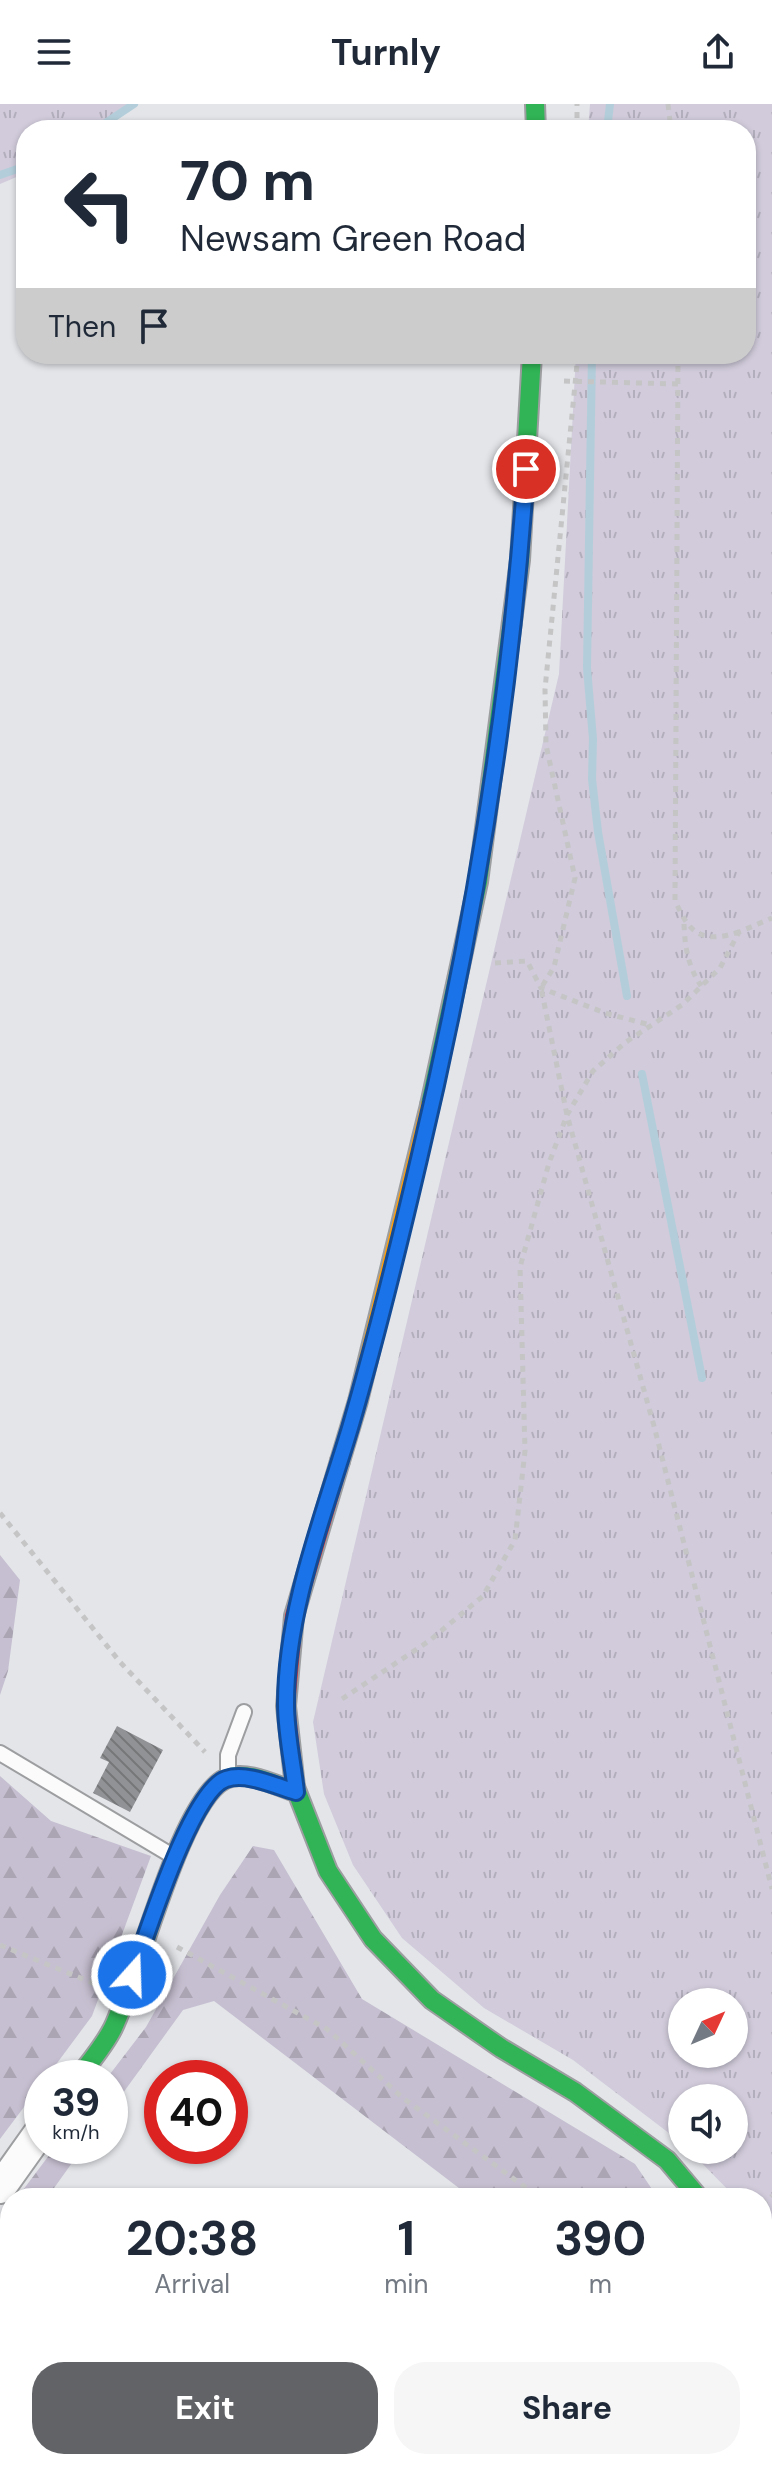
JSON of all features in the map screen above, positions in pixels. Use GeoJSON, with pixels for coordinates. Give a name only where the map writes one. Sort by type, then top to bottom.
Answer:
{"type":"FeatureCollection","features":[{"type":"Feature","properties":{"kind":"street"},"geometry":{"type":"LineString","coordinates":[[531,364],[520,560],[478,882],[419,1158],[358,1401],[294,1616],[286,1706],[296,1792],[328,1871],[373,1939],[432,2000],[501,2048],[575,2092],[633,2134],[667,2160],[691,2188]]}},
{"type":"Feature","properties":{"kind":"street"},"geometry":{"type":"LineString","coordinates":[[91,2060],[113,2028],[175,1858],[206,1794],[222,1779],[240,1776],[296,1792]]}},
{"type":"Feature","properties":{"kind":"street"},"geometry":{"type":"LineString","coordinates":[[0,2188],[24,2154]]}},
{"type":"Feature","properties":{"kind":"lane"},"geometry":{"type":"LineString","coordinates":[[228,1778],[228,1755],[244,1712]]}},
{"type":"Feature","properties":{"kind":"lane"},"geometry":{"type":"LineString","coordinates":[[0,1753],[175,1858]]}},
{"type":"Feature","properties":{"kind":"path"},"geometry":{"type":"LineString","coordinates":[[541,988],[554,967],[575,878],[546,745],[545,689],[577,364]]}},
{"type":"Feature","properties":{"kind":"path"},"geometry":{"type":"LineString","coordinates":[[678,364],[675,900],[684,923],[685,949],[701,986]]}},
{"type":"Feature","properties":{"kind":"path"},"geometry":{"type":"LineString","coordinates":[[575,381],[678,384]]}},
{"type":"Feature","properties":{"kind":"path"},"geometry":{"type":"LineString","coordinates":[[684,923],[699,935],[725,937],[772,918]]}},
{"type":"Feature","properties":{"kind":"path"},"geometry":{"type":"LineString","coordinates":[[342,1699],[429,1641],[483,1596],[515,1540],[525,1451],[520,1267],[549,1163],[567,1115],[593,1071],[626,1042],[682,1005],[720,968],[739,932]]}},
{"type":"Feature","properties":{"kind":"path"},"geometry":{"type":"LineString","coordinates":[[460,965],[527,961],[541,988],[567,1115],[654,1426],[772,1889]]}},
{"type":"Feature","properties":{"kind":"path"},"geometry":{"type":"LineString","coordinates":[[541,988],[605,1013],[651,1026]]}},
{"type":"Feature","properties":{"kind":"path"},"geometry":{"type":"LineString","coordinates":[[0,1513],[120,1662],[228,1778]]}},
{"type":"Feature","properties":{"kind":"path"},"geometry":{"type":"LineString","coordinates":[[148,1931],[327,2029],[403,2098],[526,2188]]}},
{"type":"Feature","properties":{"kind":"path"},"geometry":{"type":"LineString","coordinates":[[0,1945],[124,1996]]}},
{"type":"Feature","properties":{"kind":"green space"},"geometry":{"type":"Polygon","coordinates":[[[0,104],[128,104],[110,120],[16,120],[16,177],[0,184],[0,104]]]}},
{"type":"Feature","properties":{"kind":"green space"},"geometry":{"type":"Polygon","coordinates":[[[590,104],[772,104],[772,2188],[726,2188],[703,2164],[748,2164],[748,2084],[668,2084],[668,2132],[573,2060],[484,2008],[402,1938],[353,1865],[324,1794],[313,1722],[559,674],[575,364],[756,364],[756,120],[589,120],[590,104]]]}},
{"type":"Feature","properties":{"kind":"green space"},"geometry":{"type":"Polygon","coordinates":[[[0,1555],[20,1580],[8,1671],[0,1695],[0,1555]]]}},
{"type":"Feature","properties":{"kind":"green space"},"geometry":{"type":"Polygon","coordinates":[[[0,1776],[51,1821],[151,1856],[92,2016],[59,2060],[24,2060],[24,2107],[0,2139],[0,1776]]]}},
{"type":"Feature","properties":{"kind":"green space"},"geometry":{"type":"Polygon","coordinates":[[[253,1846],[274,1850],[362,1999],[635,2164],[651,2188],[459,2188],[214,2001],[183,2010],[128,2086],[128,2060],[121,2060],[146,2027],[220,1895],[253,1846]]]}},
{"type":"Feature","properties":{"kind":"green space"},"geometry":{"type":"Polygon","coordinates":[[[42,2164],[71,2164],[54,2188],[24,2188],[42,2164]]]}},
{"type":"Feature","properties":{"kind":"building"},"geometry":{"type":"Polygon","coordinates":[[[117,1726],[163,1750],[130,1812],[93,1793],[109,1762],[100,1758],[117,1726]]]}},
{"type":"Feature","properties":{"kind":"waterway"},"geometry":{"type":"LineString","coordinates":[[110,120],[134,104]]}},
{"type":"Feature","properties":{"kind":"waterway"},"geometry":{"type":"LineString","coordinates":[[608,120],[610,104]]}},
{"type":"Feature","properties":{"kind":"waterway"},"geometry":{"type":"LineString","coordinates":[[0,175],[16,169]]}},
{"type":"Feature","properties":{"kind":"waterway"},"geometry":{"type":"LineString","coordinates":[[592,364],[587,668],[593,739],[592,779],[598,832],[627,996]]}},
{"type":"Feature","properties":{"kind":"waterway"},"geometry":{"type":"LineString","coordinates":[[642,1074],[702,1378]]}},
{"type":"Feature","properties":{"kind":"traffic: fast"},"geometry":{"type":"LineString","coordinates":[[535,104],[536,120]]}},
{"type":"Feature","properties":{"kind":"traffic: fast"},"geometry":{"type":"LineString","coordinates":[[430,1105],[478,882],[520,560],[531,364]]}},
{"type":"Feature","properties":{"kind":"traffic: fast"},"geometry":{"type":"LineString","coordinates":[[92,2060],[113,2028],[176,1854],[208,1794],[233,1776],[261,1780],[296,1792]]}},
{"type":"Feature","properties":{"kind":"traffic: fast"},"geometry":{"type":"LineString","coordinates":[[295,1787],[328,1871],[373,1939],[432,2000],[501,2048],[575,2092],[667,2160],[691,2188]]}},
{"type":"Feature","properties":{"kind":"traffic: slow"},"geometry":{"type":"LineString","coordinates":[[340,1461],[358,1401],[430,1105]]}},
{"type":"Feature","properties":{"kind":"traffic: jam"},"geometry":{"type":"LineString","coordinates":[[295,1787],[286,1706],[294,1616],[340,1461]]}},
{"type":"Feature","properties":{"kind":"route"},"geometry":{"type":"LineString","coordinates":[[132,1975],[175,1858],[206,1794],[222,1779],[240,1776],[296,1792],[286,1706],[294,1616],[358,1401],[419,1158],[478,882],[520,560],[526,469]]}}]}
